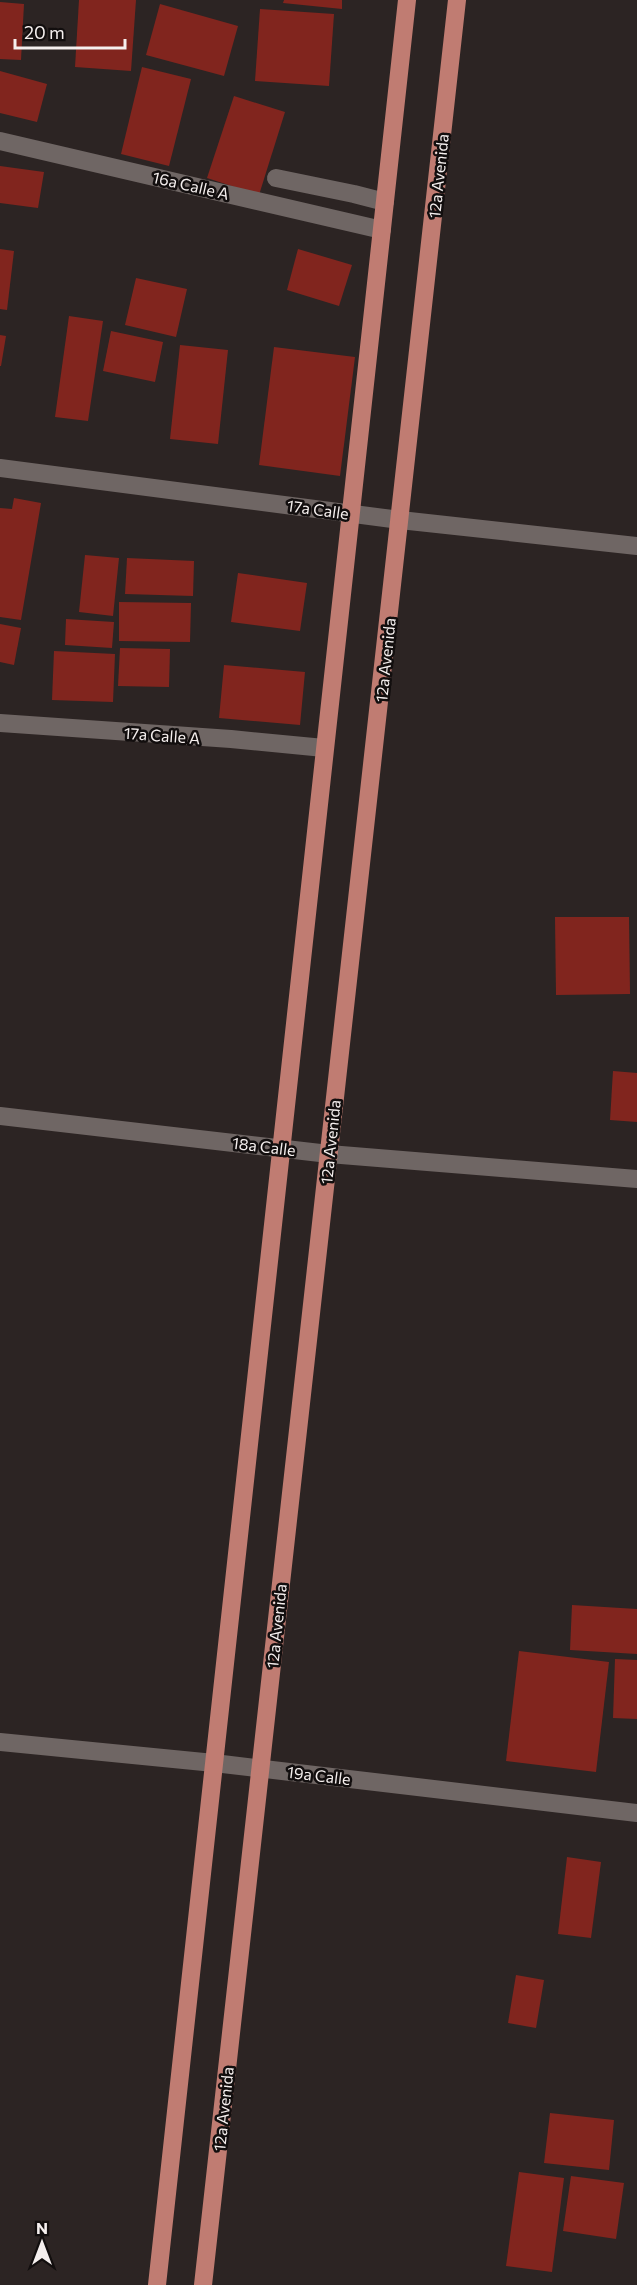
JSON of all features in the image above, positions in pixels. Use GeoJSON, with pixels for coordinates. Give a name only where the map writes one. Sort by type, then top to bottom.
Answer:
{"type":"FeatureCollection","features":[{"type":"Feature","properties":{"kind":"main road"},"geometry":{"type":"LineString","coordinates":[[157,2285],[349,513],[407,0]]}},
{"type":"Feature","properties":{"kind":"main road","name":"12a Avenida"},"geometry":{"type":"LineString","coordinates":[[203,2285],[457,0]]}},
{"type":"Feature","properties":{"kind":"street","name":"16a Calle A"},"geometry":{"type":"LineString","coordinates":[[0,141],[382,230]]}},
{"type":"Feature","properties":{"kind":"street"},"geometry":{"type":"LineString","coordinates":[[276,178],[385,202]]}},
{"type":"Feature","properties":{"kind":"street","name":"17a Calle"},"geometry":{"type":"LineString","coordinates":[[0,468],[400,520],[637,546]]}},
{"type":"Feature","properties":{"kind":"street","name":"17a Calle A"},"geometry":{"type":"LineString","coordinates":[[0,723],[231,739],[324,748]]}},
{"type":"Feature","properties":{"kind":"street","name":"18a Calle"},"geometry":{"type":"LineString","coordinates":[[0,1116],[329,1154],[637,1179]]}},
{"type":"Feature","properties":{"kind":"street","name":"19a Calle"},"geometry":{"type":"LineString","coordinates":[[0,1742],[214,1763],[637,1813]]}},
{"type":"Feature","properties":{"kind":"building"},"geometry":{"type":"Polygon","coordinates":[[[79,0],[136,0],[131,71],[75,67],[79,0]]]}},
{"type":"Feature","properties":{"kind":"building"},"geometry":{"type":"Polygon","coordinates":[[[284,0],[342,0],[342,9],[283,3],[284,0]]]}},
{"type":"Feature","properties":{"kind":"building"},"geometry":{"type":"Polygon","coordinates":[[[0,2],[24,4],[21,60],[0,59],[0,2]]]}},
{"type":"Feature","properties":{"kind":"building"},"geometry":{"type":"Polygon","coordinates":[[[160,4],[238,26],[224,76],[146,55],[160,4]]]}},
{"type":"Feature","properties":{"kind":"building"},"geometry":{"type":"Polygon","coordinates":[[[260,9],[334,14],[329,86],[255,81],[260,9]]]}},
{"type":"Feature","properties":{"kind":"building"},"geometry":{"type":"Polygon","coordinates":[[[142,67],[191,79],[169,166],[121,154],[142,67]]]}},
{"type":"Feature","properties":{"kind":"building"},"geometry":{"type":"Polygon","coordinates":[[[0,71],[47,84],[37,122],[0,113],[0,71]]]}},
{"type":"Feature","properties":{"kind":"building"},"geometry":{"type":"Polygon","coordinates":[[[234,96],[285,112],[259,195],[207,178],[234,96]]]}},
{"type":"Feature","properties":{"kind":"building"},"geometry":{"type":"Polygon","coordinates":[[[0,166],[44,172],[38,208],[0,203],[0,166]]]}},
{"type":"Feature","properties":{"kind":"building"},"geometry":{"type":"Polygon","coordinates":[[[0,249],[14,251],[7,310],[0,309],[0,249]]]}},
{"type":"Feature","properties":{"kind":"building"},"geometry":{"type":"Polygon","coordinates":[[[298,249],[352,265],[339,306],[287,290],[298,249]]]}},
{"type":"Feature","properties":{"kind":"building"},"geometry":{"type":"Polygon","coordinates":[[[136,278],[187,289],[176,337],[125,325],[136,278]]]}},
{"type":"Feature","properties":{"kind":"building"},"geometry":{"type":"Polygon","coordinates":[[[69,316],[103,321],[88,421],[55,417],[69,316]]]}},
{"type":"Feature","properties":{"kind":"building"},"geometry":{"type":"Polygon","coordinates":[[[111,331],[163,342],[155,382],[103,371],[111,331]]]}},
{"type":"Feature","properties":{"kind":"building"},"geometry":{"type":"Polygon","coordinates":[[[0,335],[6,336],[1,366],[0,366],[0,335]]]}},
{"type":"Feature","properties":{"kind":"building"},"geometry":{"type":"Polygon","coordinates":[[[180,345],[228,350],[218,444],[170,439],[180,345]]]}},
{"type":"Feature","properties":{"kind":"building"},"geometry":{"type":"Polygon","coordinates":[[[274,347],[355,357],[340,476],[259,465],[274,347]]]}},
{"type":"Feature","properties":{"kind":"building"},"geometry":{"type":"Polygon","coordinates":[[[14,498],[41,503],[21,620],[0,617],[0,508],[12,509],[14,498]]]}},
{"type":"Feature","properties":{"kind":"building"},"geometry":{"type":"Polygon","coordinates":[[[85,555],[119,558],[113,616],[79,612],[85,555]]]}},
{"type":"Feature","properties":{"kind":"building"},"geometry":{"type":"Polygon","coordinates":[[[127,558],[194,561],[193,596],[125,594],[127,558]]]}},
{"type":"Feature","properties":{"kind":"building"},"geometry":{"type":"Polygon","coordinates":[[[238,573],[307,583],[300,631],[231,622],[238,573]]]}},
{"type":"Feature","properties":{"kind":"building"},"geometry":{"type":"Polygon","coordinates":[[[119,602],[191,603],[190,642],[119,641],[119,602]]]}},
{"type":"Feature","properties":{"kind":"building"},"geometry":{"type":"Polygon","coordinates":[[[66,619],[114,622],[112,648],[65,645],[66,619]]]}},
{"type":"Feature","properties":{"kind":"building"},"geometry":{"type":"Polygon","coordinates":[[[0,624],[21,628],[14,665],[0,662],[0,624]]]}},
{"type":"Feature","properties":{"kind":"building"},"geometry":{"type":"Polygon","coordinates":[[[120,648],[170,649],[169,687],[118,686],[120,648]]]}},
{"type":"Feature","properties":{"kind":"building"},"geometry":{"type":"Polygon","coordinates":[[[54,651],[115,654],[113,702],[52,700],[54,651]]]}},
{"type":"Feature","properties":{"kind":"building"},"geometry":{"type":"Polygon","coordinates":[[[224,665],[305,672],[300,725],[219,718],[224,665]]]}},
{"type":"Feature","properties":{"kind":"building"},"geometry":{"type":"Polygon","coordinates":[[[555,917],[629,917],[630,994],[556,995],[555,917]]]}},
{"type":"Feature","properties":{"kind":"building"},"geometry":{"type":"Polygon","coordinates":[[[613,1071],[637,1073],[637,1122],[610,1120],[613,1071]]]}},
{"type":"Feature","properties":{"kind":"building"},"geometry":{"type":"Polygon","coordinates":[[[572,1605],[637,1609],[637,1654],[570,1650],[572,1605]]]}},
{"type":"Feature","properties":{"kind":"building"},"geometry":{"type":"Polygon","coordinates":[[[519,1651],[609,1662],[596,1772],[506,1761],[519,1651]]]}},
{"type":"Feature","properties":{"kind":"building"},"geometry":{"type":"Polygon","coordinates":[[[615,1659],[637,1660],[637,1719],[613,1718],[615,1659]]]}},
{"type":"Feature","properties":{"kind":"building"},"geometry":{"type":"Polygon","coordinates":[[[567,1857],[601,1862],[591,1938],[558,1934],[567,1857]]]}},
{"type":"Feature","properties":{"kind":"building"},"geometry":{"type":"Polygon","coordinates":[[[516,1975],[544,1980],[536,2028],[508,2023],[516,1975]]]}},
{"type":"Feature","properties":{"kind":"building"},"geometry":{"type":"Polygon","coordinates":[[[550,2113],[614,2120],[609,2170],[544,2163],[550,2113]]]}},
{"type":"Feature","properties":{"kind":"building"},"geometry":{"type":"Polygon","coordinates":[[[519,2172],[564,2178],[552,2272],[506,2266],[519,2172]]]}},
{"type":"Feature","properties":{"kind":"building"},"geometry":{"type":"Polygon","coordinates":[[[571,2176],[624,2183],[616,2239],[563,2231],[571,2176]]]}}]}
